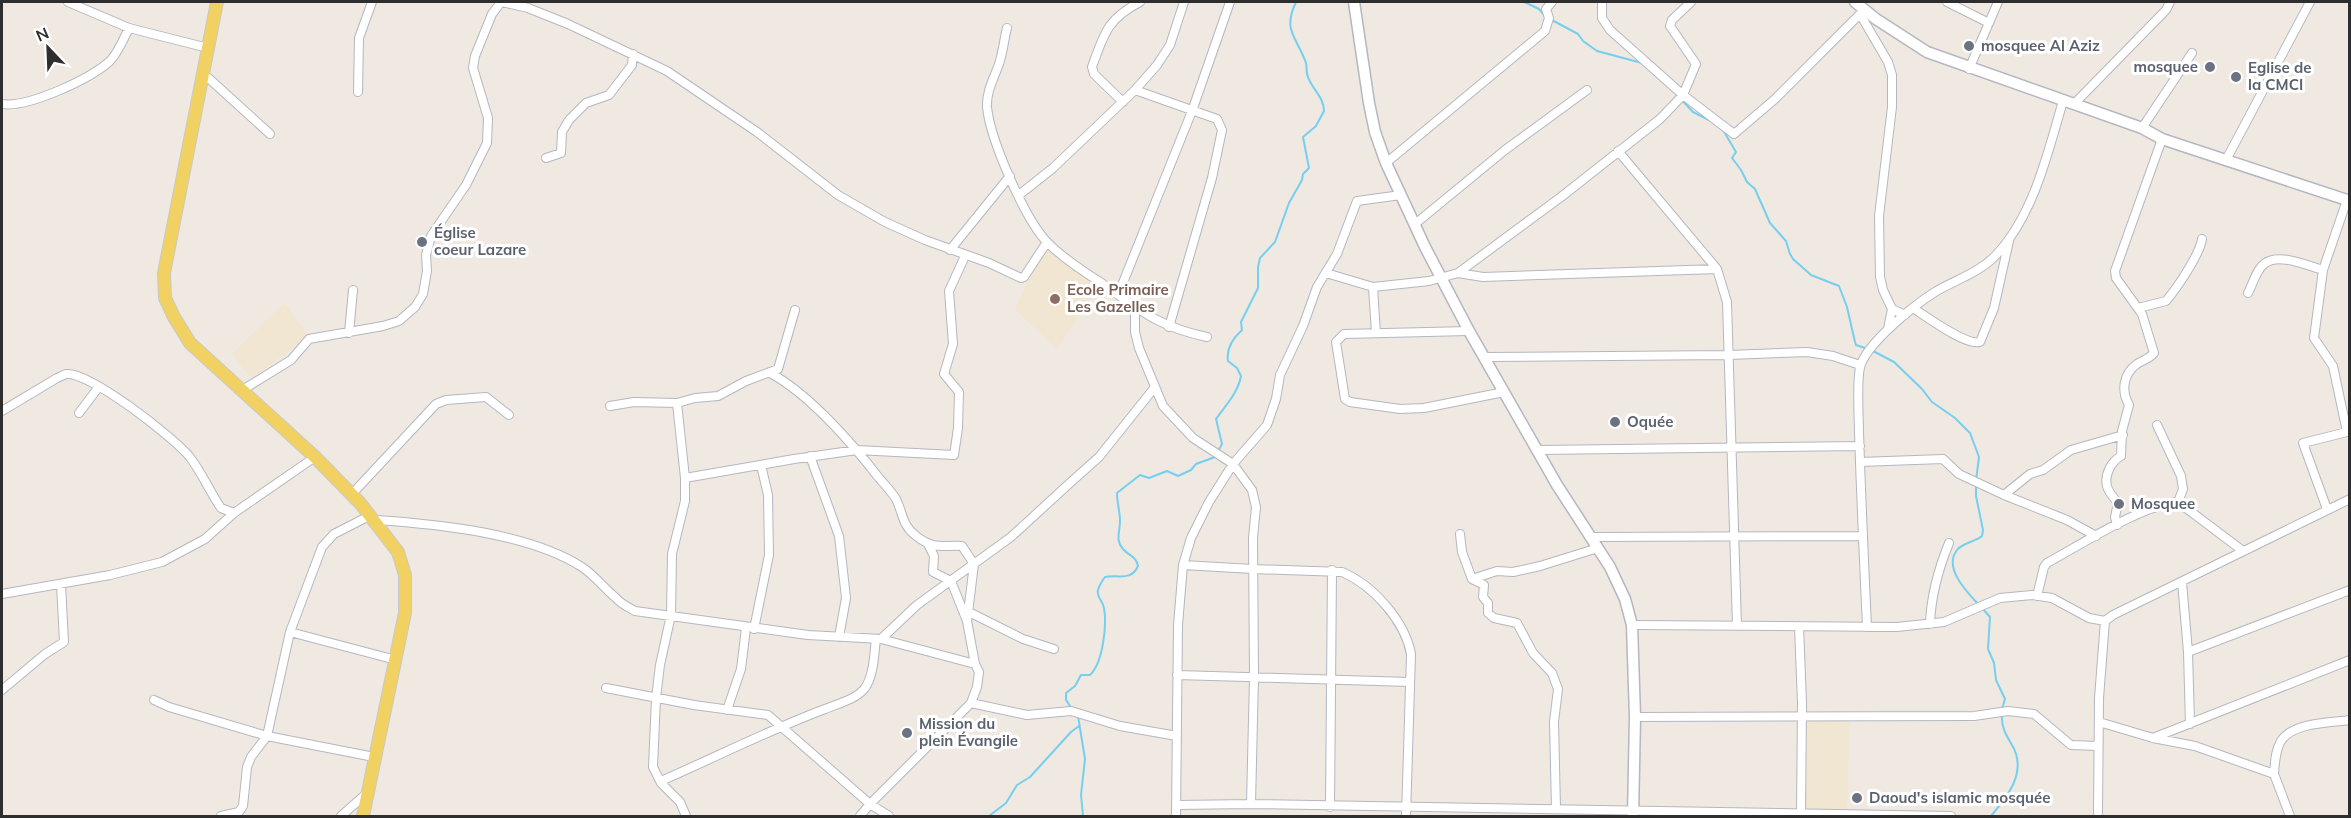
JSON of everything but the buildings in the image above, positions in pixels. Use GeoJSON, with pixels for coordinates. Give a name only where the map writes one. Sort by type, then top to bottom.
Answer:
{"type":"FeatureCollection","features":[{"type":"Feature","properties":{"kind":"main road"},"geometry":{"type":"LineString","coordinates":[[218,2],[164,273],[165,298],[190,343],[244,389],[315,456],[374,518],[398,552],[405,575],[405,613],[363,816]]}},
{"type":"Feature","properties":{"kind":"street"},"geometry":{"type":"LineString","coordinates":[[68,2],[129,28],[208,48]]}},
{"type":"Feature","properties":{"kind":"street"},"geometry":{"type":"LineString","coordinates":[[358,92],[359,38],[372,2]]}},
{"type":"Feature","properties":{"kind":"street"},"geometry":{"type":"LineString","coordinates":[[244,389],[291,360],[309,339],[322,335],[349,333],[399,321],[415,307],[423,294],[427,271],[426,255],[431,236],[466,185],[487,143],[488,118],[473,68],[492,14],[502,2],[528,8],[668,71],[714,101],[838,195],[885,222],[1021,278],[1024,277],[1047,242]]}},
{"type":"Feature","properties":{"kind":"street"},"geometry":{"type":"LineString","coordinates":[[1123,102],[1094,74],[1092,67],[1106,27],[1122,11],[1140,2]]}},
{"type":"Feature","properties":{"kind":"street"},"geometry":{"type":"LineString","coordinates":[[1019,195],[1053,168],[1123,102],[1158,65],[1170,45],[1184,2]]}},
{"type":"Feature","properties":{"kind":"street"},"geometry":{"type":"LineString","coordinates":[[1118,295],[1192,111],[1230,2]]}},
{"type":"Feature","properties":{"kind":"street"},"geometry":{"type":"LineString","coordinates":[[1354,2],[1369,103],[1375,132],[1386,163],[1414,224],[1469,331],[1598,548],[1625,598],[1632,625],[1635,717],[1633,814]]}},
{"type":"Feature","properties":{"kind":"street"},"geometry":{"type":"LineString","coordinates":[[1386,163],[1545,31],[1549,18],[1546,9],[1552,2]]}},
{"type":"Feature","properties":{"kind":"street"},"geometry":{"type":"LineString","coordinates":[[1602,2],[1602,18],[1610,30],[1657,69],[1681,98],[1734,134],[1775,99],[1860,8]]}},
{"type":"Feature","properties":{"kind":"street"},"geometry":{"type":"LineString","coordinates":[[1326,273],[1373,287],[1429,281],[1458,273],[1660,119],[1681,98],[1696,64],[1670,26],[1672,20],[1691,2]]}},
{"type":"Feature","properties":{"kind":"street"},"geometry":{"type":"LineString","coordinates":[[1947,2],[1989,23]]}},
{"type":"Feature","properties":{"kind":"street"},"geometry":{"type":"LineString","coordinates":[[1969,69],[1998,2]]}},
{"type":"Feature","properties":{"kind":"street"},"geometry":{"type":"LineString","coordinates":[[1867,627],[1860,462],[1862,362],[1888,330],[1913,308],[1935,292],[1983,266],[1996,255],[2010,236],[2032,197],[2069,103],[2166,10],[2170,2]]}},
{"type":"Feature","properties":{"kind":"street"},"geometry":{"type":"LineString","coordinates":[[2226,160],[2310,2]]}},
{"type":"Feature","properties":{"kind":"street"},"geometry":{"type":"LineString","coordinates":[[1860,8],[1927,52],[1969,69],[2142,129],[2162,139],[2348,201],[2323,270],[2314,338],[2333,366],[2338,380],[2338,394],[2347,432],[2303,443],[2327,509]]}},
{"type":"Feature","properties":{"kind":"street"},"geometry":{"type":"LineString","coordinates":[[1860,8],[1888,62],[1892,75],[1892,106],[1879,216],[1879,261],[1883,290],[1892,309],[1888,330]]}},
{"type":"Feature","properties":{"kind":"street"},"geometry":{"type":"LineString","coordinates":[[2,104],[9,105],[50,96],[91,74],[112,59],[129,28]]}},
{"type":"Feature","properties":{"kind":"street"},"geometry":{"type":"LineString","coordinates":[[1007,28],[1000,62],[991,83],[987,104],[989,123],[1010,176],[1034,224],[1047,242],[1135,309],[1169,327],[1207,337]]}},
{"type":"Feature","properties":{"kind":"street"},"geometry":{"type":"LineString","coordinates":[[2142,129],[2192,53]]}},
{"type":"Feature","properties":{"kind":"street"},"geometry":{"type":"LineString","coordinates":[[546,158],[561,153],[562,132],[569,120],[586,104],[609,95],[624,78],[632,65],[633,54]]}},
{"type":"Feature","properties":{"kind":"street"},"geometry":{"type":"LineString","coordinates":[[204,74],[270,134]]}},
{"type":"Feature","properties":{"kind":"street"},"geometry":{"type":"LineString","coordinates":[[1135,90],[1217,119],[1222,130],[1212,178],[1169,327]]}},
{"type":"Feature","properties":{"kind":"street"},"geometry":{"type":"LineString","coordinates":[[1414,224],[1505,150],[1587,90]]}},
{"type":"Feature","properties":{"kind":"street"},"geometry":{"type":"LineString","coordinates":[[2117,525],[2115,517],[2118,504],[2107,486],[2109,470],[2114,460],[2121,456],[2122,435],[2129,405],[2123,393],[2123,387],[2136,365],[2149,359],[2154,353],[2139,308],[2122,288],[2115,271],[2162,139]]}},
{"type":"Feature","properties":{"kind":"street"},"geometry":{"type":"LineString","coordinates":[[1618,151],[1717,270],[1722,281],[1726,302],[1729,355],[1737,626]]}},
{"type":"Feature","properties":{"kind":"street"},"geometry":{"type":"LineString","coordinates":[[950,250],[1010,176]]}},
{"type":"Feature","properties":{"kind":"street"},"geometry":{"type":"LineString","coordinates":[[1176,816],[1178,625],[1183,565],[1191,538],[1233,464],[1267,425],[1276,399],[1280,375],[1303,326],[1317,287],[1337,254],[1357,201],[1401,195]]}},
{"type":"Feature","properties":{"kind":"street"},"geometry":{"type":"LineString","coordinates":[[1913,308],[1966,340],[1980,342],[1994,308],[2010,236]]}},
{"type":"Feature","properties":{"kind":"street"},"geometry":{"type":"LineString","coordinates":[[2139,308],[2166,301],[2191,264],[2202,239]]}},
{"type":"Feature","properties":{"kind":"street"},"geometry":{"type":"LineString","coordinates":[[685,478],[857,450],[954,455],[958,428],[958,392],[944,374],[953,344],[949,291],[965,256]]}},
{"type":"Feature","properties":{"kind":"street"},"geometry":{"type":"LineString","coordinates":[[2248,293],[2265,262],[2275,259],[2323,270]]}},
{"type":"Feature","properties":{"kind":"street"},"geometry":{"type":"LineString","coordinates":[[1458,273],[1494,277],[1717,270]]}},
{"type":"Feature","properties":{"kind":"street"},"geometry":{"type":"LineString","coordinates":[[1373,287],[1376,333]]}},
{"type":"Feature","properties":{"kind":"street"},"geometry":{"type":"LineString","coordinates":[[349,333],[353,290]]}},
{"type":"Feature","properties":{"kind":"street"},"geometry":{"type":"LineString","coordinates":[[1135,309],[1134,332],[1163,406],[1192,438],[1233,464],[1252,490],[1256,507],[1253,569],[1254,677],[1251,804]]}},
{"type":"Feature","properties":{"kind":"street"},"geometry":{"type":"LineString","coordinates":[[1892,309],[1905,315]]}},
{"type":"Feature","properties":{"kind":"street"},"geometry":{"type":"LineString","coordinates":[[610,406],[634,402],[677,403],[695,398],[717,396],[746,381],[778,369],[795,310]]}},
{"type":"Feature","properties":{"kind":"street"},"geometry":{"type":"LineString","coordinates":[[1469,331],[1344,334],[1336,342],[1345,399],[1350,402],[1400,409],[1424,408],[1504,392]]}},
{"type":"Feature","properties":{"kind":"street"},"geometry":{"type":"LineString","coordinates":[[1484,357],[1807,352],[1862,362]]}},
{"type":"Feature","properties":{"kind":"street"},"geometry":{"type":"LineString","coordinates":[[770,373],[788,383],[857,450],[896,500],[906,528],[928,544],[945,548],[962,546],[974,564],[967,621]]}},
{"type":"Feature","properties":{"kind":"street"},"geometry":{"type":"LineString","coordinates":[[2,411],[66,374],[79,377],[114,396],[156,427],[189,457],[220,508],[234,513]]}},
{"type":"Feature","properties":{"kind":"street"},"geometry":{"type":"LineString","coordinates":[[661,781],[720,756],[778,726],[848,700],[864,690],[869,680],[879,639],[917,605],[1011,537],[1099,457],[1155,387]]}},
{"type":"Feature","properties":{"kind":"street"},"geometry":{"type":"LineString","coordinates":[[79,413],[98,388]]}},
{"type":"Feature","properties":{"kind":"street"},"geometry":{"type":"LineString","coordinates":[[352,494],[436,404],[486,397],[509,415]]}},
{"type":"Feature","properties":{"kind":"street"},"geometry":{"type":"LineString","coordinates":[[677,403],[685,478],[685,501],[672,554],[671,615],[660,665],[656,698],[653,767],[661,781],[680,802],[686,816]]}},
{"type":"Feature","properties":{"kind":"street"},"geometry":{"type":"LineString","coordinates":[[2157,425],[2181,476],[2183,489],[2178,502]]}},
{"type":"Feature","properties":{"kind":"street"},"geometry":{"type":"LineString","coordinates":[[2004,495],[2030,474],[2043,470],[2071,450],[2122,435]]}},
{"type":"Feature","properties":{"kind":"street"},"geometry":{"type":"LineString","coordinates":[[1538,450],[1860,446]]}},
{"type":"Feature","properties":{"kind":"street"},"geometry":{"type":"LineString","coordinates":[[2,594],[162,562],[205,539],[234,513],[315,456]]}},
{"type":"Feature","properties":{"kind":"street"},"geometry":{"type":"LineString","coordinates":[[810,456],[839,536],[846,598],[839,637]]}},
{"type":"Feature","properties":{"kind":"street"},"geometry":{"type":"LineString","coordinates":[[1860,462],[1943,459],[1959,474],[2067,520],[2096,536]]}},
{"type":"Feature","properties":{"kind":"street"},"geometry":{"type":"LineString","coordinates":[[727,710],[741,669],[769,555],[768,495],[761,465]]}},
{"type":"Feature","properties":{"kind":"street"},"geometry":{"type":"LineString","coordinates":[[1632,625],[1867,627],[1930,624],[1953,620],[2000,598],[2037,596],[2052,598],[2089,618],[2105,621],[2349,499]]}},
{"type":"Feature","properties":{"kind":"street"},"geometry":{"type":"LineString","coordinates":[[2178,502],[2243,551]]}},
{"type":"Feature","properties":{"kind":"street"},"geometry":{"type":"LineString","coordinates":[[2037,596],[2047,563],[2147,511],[2178,502]]}},
{"type":"Feature","properties":{"kind":"street"},"geometry":{"type":"LineString","coordinates":[[221,816],[241,814],[247,767],[251,757],[267,736],[290,632],[322,547],[334,534],[374,518],[471,532],[513,540],[552,551],[583,567],[618,601],[635,611],[750,628],[879,639],[975,664]]}},
{"type":"Feature","properties":{"kind":"street"},"geometry":{"type":"LineString","coordinates":[[1460,534],[1462,552],[1472,579],[1484,585],[1488,613],[1494,618],[1517,623],[1533,652],[1552,673],[1558,689],[1554,722],[1556,809]]}},
{"type":"Feature","properties":{"kind":"street"},"geometry":{"type":"LineString","coordinates":[[1590,537],[1862,536]]}},
{"type":"Feature","properties":{"kind":"street"},"geometry":{"type":"LineString","coordinates":[[1930,624],[1931,599],[1939,568],[1949,543]]}},
{"type":"Feature","properties":{"kind":"street"},"geometry":{"type":"LineString","coordinates":[[860,816],[971,703],[977,687],[979,672],[975,664],[967,621],[951,581],[933,572],[934,556],[928,544]]}},
{"type":"Feature","properties":{"kind":"street"},"geometry":{"type":"LineString","coordinates":[[1472,579],[1497,571],[1513,572],[1540,566],[1598,548]]}},
{"type":"Feature","properties":{"kind":"street"},"geometry":{"type":"LineString","coordinates":[[1183,565],[1332,570],[1356,577],[1376,595],[1397,622],[1409,642],[1412,654],[1406,812]]}},
{"type":"Feature","properties":{"kind":"street"},"geometry":{"type":"LineString","coordinates":[[1330,807],[1332,570]]}},
{"type":"Feature","properties":{"kind":"street"},"geometry":{"type":"LineString","coordinates":[[2182,582],[2188,652],[2190,724]]}},
{"type":"Feature","properties":{"kind":"street"},"geometry":{"type":"LineString","coordinates":[[2,690],[45,654],[64,642],[61,584]]}},
{"type":"Feature","properties":{"kind":"street"},"geometry":{"type":"LineString","coordinates":[[2188,652],[2349,590]]}},
{"type":"Feature","properties":{"kind":"street"},"geometry":{"type":"LineString","coordinates":[[969,612],[1023,639],[1054,649]]}},
{"type":"Feature","properties":{"kind":"street"},"geometry":{"type":"LineString","coordinates":[[2098,813],[2099,698],[2105,621]]}},
{"type":"Feature","properties":{"kind":"street"},"geometry":{"type":"LineString","coordinates":[[1799,626],[1802,717],[1801,815]]}},
{"type":"Feature","properties":{"kind":"street"},"geometry":{"type":"LineString","coordinates":[[290,632],[396,660]]}},
{"type":"Feature","properties":{"kind":"street"},"geometry":{"type":"LineString","coordinates":[[2153,738],[2349,660]]}},
{"type":"Feature","properties":{"kind":"street"},"geometry":{"type":"LineString","coordinates":[[1177,675],[1410,682]]}},
{"type":"Feature","properties":{"kind":"street"},"geometry":{"type":"LineString","coordinates":[[606,688],[727,710],[768,715],[870,804],[889,816]]}},
{"type":"Feature","properties":{"kind":"street"},"geometry":{"type":"LineString","coordinates":[[154,700],[169,707],[267,736],[374,757]]}},
{"type":"Feature","properties":{"kind":"street"},"geometry":{"type":"LineString","coordinates":[[971,703],[1027,715],[1075,712],[1120,726],[1177,736]]}},
{"type":"Feature","properties":{"kind":"street"},"geometry":{"type":"LineString","coordinates":[[1635,717],[1974,716],[2008,711],[2034,714],[2071,745],[2098,746]]}},
{"type":"Feature","properties":{"kind":"street"},"geometry":{"type":"LineString","coordinates":[[2290,816],[2274,774],[2277,751],[2282,740],[2288,734],[2304,727],[2349,720]]}},
{"type":"Feature","properties":{"kind":"street"},"geometry":{"type":"LineString","coordinates":[[2099,722],[2153,738],[2194,746],[2274,774]]}},
{"type":"Feature","properties":{"kind":"street"},"geometry":{"type":"LineString","coordinates":[[341,816],[366,794]]}},
{"type":"Feature","properties":{"kind":"street"},"geometry":{"type":"LineString","coordinates":[[1177,805],[1251,804],[1406,812],[1556,809],[1633,814],[1951,816]]}},
{"type":"Feature","properties":{"kind":"shaded area","name":"Ecole Primaire Les Gazelles"},"geometry":{"type":"Polygon","coordinates":[[[1044,248],[1098,288],[1057,349],[1015,309],[1044,248]]]}},
{"type":"Feature","properties":{"kind":"shaded area"},"geometry":{"type":"Polygon","coordinates":[[[284,303],[309,336],[251,379],[232,354],[284,303]]]}},
{"type":"Feature","properties":{"kind":"shaded area"},"geometry":{"type":"Polygon","coordinates":[[[1807,720],[1850,720],[1847,810],[1806,809],[1807,720]]]}},
{"type":"Feature","properties":{"kind":"waterway"},"geometry":{"type":"LineString","coordinates":[[1072,709],[1066,700],[1066,693],[1075,686],[1081,675],[1090,675],[1101,653],[1105,615],[1098,595],[1099,587],[1105,577],[1128,576],[1138,566],[1136,560],[1123,549],[1119,542],[1120,518],[1117,493],[1140,475],[1149,478],[1167,471],[1178,476],[1191,470],[1196,464],[1215,457],[1222,444],[1216,419],[1234,394],[1241,376],[1237,368],[1228,361],[1229,348],[1242,330],[1241,322],[1258,288],[1260,258],[1275,242],[1289,203],[1303,174],[1309,168],[1303,137],[1316,126],[1324,111],[1322,101],[1307,75],[1306,63],[1292,34],[1290,20],[1296,2]]}},
{"type":"Feature","properties":{"kind":"waterway"},"geometry":{"type":"LineString","coordinates":[[1524,2],[1539,9],[1545,16]]}},
{"type":"Feature","properties":{"kind":"waterway"},"geometry":{"type":"LineString","coordinates":[[1550,19],[1578,34],[1583,41],[1597,51],[1642,63]]}},
{"type":"Feature","properties":{"kind":"waterway"},"geometry":{"type":"LineString","coordinates":[[1681,99],[1693,112],[1709,120]]}},
{"type":"Feature","properties":{"kind":"waterway"},"geometry":{"type":"LineString","coordinates":[[1723,130],[1736,152],[1732,158],[1747,182],[1755,189],[1770,223],[1786,241],[1793,259],[1811,275],[1839,286],[1847,307],[1856,345],[1868,349]]}},
{"type":"Feature","properties":{"kind":"waterway"},"geometry":{"type":"LineString","coordinates":[[1873,351],[1894,362],[1932,402],[1955,418],[1970,433],[1979,457],[1976,480]]}},
{"type":"Feature","properties":{"kind":"waterway"},"geometry":{"type":"LineString","coordinates":[[1976,486],[1982,536],[1959,548],[1953,557],[1953,564],[1958,579],[1978,604]]}},
{"type":"Feature","properties":{"kind":"waterway"},"geometry":{"type":"LineString","coordinates":[[1982,608],[1990,617],[1988,649],[1994,663],[1996,680],[2005,699],[2002,709]]}},
{"type":"Feature","properties":{"kind":"waterway"},"geometry":{"type":"LineString","coordinates":[[1991,816],[2014,784],[2018,765],[2016,755],[2003,727],[2002,715]]}},
{"type":"Feature","properties":{"kind":"waterway"},"geometry":{"type":"LineString","coordinates":[[1078,716],[1085,759],[1081,795],[1083,816]]}},
{"type":"Feature","properties":{"kind":"waterway"},"geometry":{"type":"LineString","coordinates":[[989,816],[1006,803],[1017,785],[1030,777],[1079,726]]}},
{"type":"Feature","properties":{"kind":"place","name":"mosquee Al Aziz"},"geometry":{"type":"Point","coordinates":[1969,46]}},
{"type":"Feature","properties":{"kind":"place","name":"mosquee"},"geometry":{"type":"Point","coordinates":[2210,67]}},
{"type":"Feature","properties":{"kind":"place","name":"Eglise de la CMCI"},"geometry":{"type":"Point","coordinates":[2236,77]}},
{"type":"Feature","properties":{"kind":"place","name":"Église coeur Lazare"},"geometry":{"type":"Point","coordinates":[422,242]}},
{"type":"Feature","properties":{"kind":"place","name":"Ecole Primaire Les Gazelles"},"geometry":{"type":"Point","coordinates":[1055,299]}},
{"type":"Feature","properties":{"kind":"place","name":"Oquée"},"geometry":{"type":"Point","coordinates":[1615,422]}},
{"type":"Feature","properties":{"kind":"place","name":"Mosquee"},"geometry":{"type":"Point","coordinates":[2119,504]}},
{"type":"Feature","properties":{"kind":"place","name":"Mission du plein Évangile"},"geometry":{"type":"Point","coordinates":[907,733]}},
{"type":"Feature","properties":{"kind":"place","name":"Daoud's islamic mosquée"},"geometry":{"type":"Point","coordinates":[1857,798]}}]}
